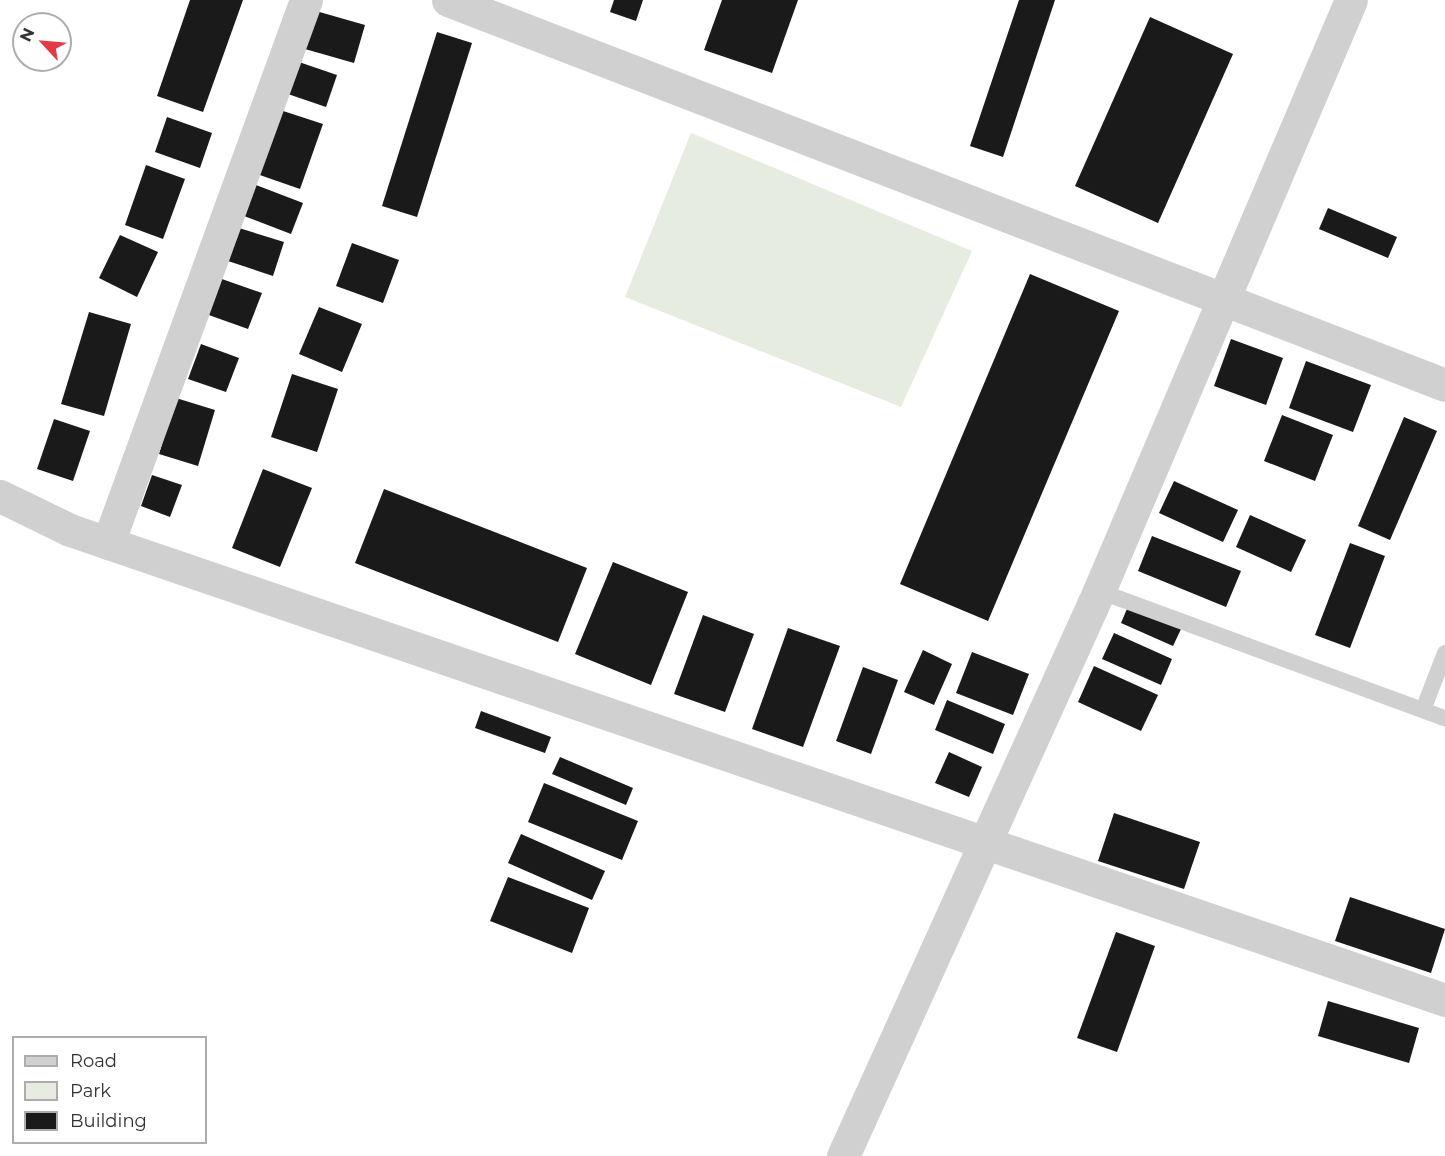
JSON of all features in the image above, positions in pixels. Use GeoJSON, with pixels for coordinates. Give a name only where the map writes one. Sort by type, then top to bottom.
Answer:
{"type":"FeatureCollection","features":[{"type":"Feature","properties":{"kind":"street"},"geometry":{"type":"LineString","coordinates":[[108,543],[306,0]]}},
{"type":"Feature","properties":{"kind":"street"},"geometry":{"type":"LineString","coordinates":[[448,0],[1445,385]]}},
{"type":"Feature","properties":{"kind":"street"},"geometry":{"type":"LineString","coordinates":[[843,1156],[984,839],[1099,591],[1351,0]]}},
{"type":"Feature","properties":{"kind":"street"},"geometry":{"type":"LineString","coordinates":[[0,496],[108,543],[984,839],[1445,1000]]}},
{"type":"Feature","properties":{"kind":"lane"},"geometry":{"type":"LineString","coordinates":[[1099,591],[1445,718]]}},
{"type":"Feature","properties":{"kind":"lane"},"geometry":{"type":"LineString","coordinates":[[1423,710],[1445,653]]}},
{"type":"Feature","properties":{"kind":"green space"},"geometry":{"type":"Polygon","coordinates":[[[691,133],[972,251],[901,407],[625,297],[691,133]]]}},
{"type":"Feature","properties":{"kind":"building"},"geometry":{"type":"Polygon","coordinates":[[[190,0],[243,0],[203,112],[157,96],[190,0]]]}},
{"type":"Feature","properties":{"kind":"building"},"geometry":{"type":"Polygon","coordinates":[[[614,0],[643,0],[636,21],[610,12],[614,0]]]}},
{"type":"Feature","properties":{"kind":"building"},"geometry":{"type":"Polygon","coordinates":[[[722,0],[798,0],[772,73],[704,50],[722,0]]]}},
{"type":"Feature","properties":{"kind":"building"},"geometry":{"type":"Polygon","coordinates":[[[1019,0],[1055,0],[1003,157],[970,146],[1019,0]]]}},
{"type":"Feature","properties":{"kind":"building"},"geometry":{"type":"Polygon","coordinates":[[[316,11],[365,25],[354,63],[305,49],[316,11]]]}},
{"type":"Feature","properties":{"kind":"building"},"geometry":{"type":"Polygon","coordinates":[[[1150,17],[1233,54],[1158,223],[1075,186],[1150,17]]]}},
{"type":"Feature","properties":{"kind":"building"},"geometry":{"type":"Polygon","coordinates":[[[437,32],[472,43],[417,217],[382,206],[437,32]]]}},
{"type":"Feature","properties":{"kind":"building"},"geometry":{"type":"Polygon","coordinates":[[[296,61],[337,75],[326,107],[285,93],[296,61]]]}},
{"type":"Feature","properties":{"kind":"building"},"geometry":{"type":"Polygon","coordinates":[[[277,109],[323,124],[300,189],[254,173],[277,109]]]}},
{"type":"Feature","properties":{"kind":"building"},"geometry":{"type":"Polygon","coordinates":[[[167,117],[212,133],[200,168],[155,152],[167,117]]]}},
{"type":"Feature","properties":{"kind":"building"},"geometry":{"type":"Polygon","coordinates":[[[146,165],[185,179],[163,239],[125,225],[146,165]]]}},
{"type":"Feature","properties":{"kind":"building"},"geometry":{"type":"Polygon","coordinates":[[[256,185],[303,203],[291,234],[244,216],[256,185]]]}},
{"type":"Feature","properties":{"kind":"building"},"geometry":{"type":"Polygon","coordinates":[[[1328,208],[1397,237],[1388,258],[1319,229],[1328,208]]]}},
{"type":"Feature","properties":{"kind":"building"},"geometry":{"type":"Polygon","coordinates":[[[239,228],[284,242],[273,276],[228,261],[239,228]]]}},
{"type":"Feature","properties":{"kind":"building"},"geometry":{"type":"Polygon","coordinates":[[[120,235],[158,252],[137,297],[99,278],[120,235]]]}},
{"type":"Feature","properties":{"kind":"building"},"geometry":{"type":"Polygon","coordinates":[[[352,243],[399,260],[383,303],[336,286],[352,243]]]}},
{"type":"Feature","properties":{"kind":"building"},"geometry":{"type":"Polygon","coordinates":[[[1030,274],[1119,311],[988,621],[900,584],[1030,274]]]}},
{"type":"Feature","properties":{"kind":"building"},"geometry":{"type":"Polygon","coordinates":[[[219,278],[262,293],[248,329],[206,314],[219,278]]]}},
{"type":"Feature","properties":{"kind":"building"},"geometry":{"type":"Polygon","coordinates":[[[319,307],[362,324],[342,372],[299,354],[319,307]]]}},
{"type":"Feature","properties":{"kind":"building"},"geometry":{"type":"Polygon","coordinates":[[[89,312],[131,324],[104,416],[61,404],[89,312]]]}},
{"type":"Feature","properties":{"kind":"building"},"geometry":{"type":"Polygon","coordinates":[[[1231,339],[1283,358],[1266,405],[1214,386],[1231,339]]]}},
{"type":"Feature","properties":{"kind":"building"},"geometry":{"type":"Polygon","coordinates":[[[201,344],[239,358],[226,392],[188,379],[201,344]]]}},
{"type":"Feature","properties":{"kind":"building"},"geometry":{"type":"Polygon","coordinates":[[[1306,361],[1371,385],[1353,432],[1289,408],[1306,361]]]}},
{"type":"Feature","properties":{"kind":"building"},"geometry":{"type":"Polygon","coordinates":[[[292,374],[338,389],[317,452],[271,437],[292,374]]]}},
{"type":"Feature","properties":{"kind":"building"},"geometry":{"type":"Polygon","coordinates":[[[176,398],[215,410],[198,466],[159,454],[176,398]]]}},
{"type":"Feature","properties":{"kind":"building"},"geometry":{"type":"Polygon","coordinates":[[[1282,415],[1333,435],[1315,481],[1264,461],[1282,415]]]}},
{"type":"Feature","properties":{"kind":"building"},"geometry":{"type":"Polygon","coordinates":[[[1404,417],[1437,431],[1390,540],[1358,526],[1404,417]]]}},
{"type":"Feature","properties":{"kind":"building"},"geometry":{"type":"Polygon","coordinates":[[[54,419],[90,431],[73,481],[37,469],[54,419]]]}},
{"type":"Feature","properties":{"kind":"building"},"geometry":{"type":"Polygon","coordinates":[[[263,469],[312,488],[280,567],[232,548],[263,469]]]}},
{"type":"Feature","properties":{"kind":"building"},"geometry":{"type":"Polygon","coordinates":[[[152,475],[182,485],[170,517],[141,506],[152,475]]]}},
{"type":"Feature","properties":{"kind":"building"},"geometry":{"type":"Polygon","coordinates":[[[1174,481],[1238,510],[1223,542],[1159,513],[1174,481]]]}},
{"type":"Feature","properties":{"kind":"building"},"geometry":{"type":"Polygon","coordinates":[[[384,489],[587,568],[558,642],[355,563],[384,489]]]}},
{"type":"Feature","properties":{"kind":"building"},"geometry":{"type":"Polygon","coordinates":[[[1250,515],[1306,540],[1291,572],[1236,547],[1250,515]]]}},
{"type":"Feature","properties":{"kind":"building"},"geometry":{"type":"Polygon","coordinates":[[[1152,536],[1241,571],[1226,607],[1138,571],[1152,536]]]}},
{"type":"Feature","properties":{"kind":"building"},"geometry":{"type":"Polygon","coordinates":[[[1350,543],[1385,556],[1350,648],[1315,635],[1350,543]]]}},
{"type":"Feature","properties":{"kind":"building"},"geometry":{"type":"Polygon","coordinates":[[[613,562],[688,592],[651,685],[575,654],[613,562]]]}},
{"type":"Feature","properties":{"kind":"building"},"geometry":{"type":"Polygon","coordinates":[[[1129,604],[1182,627],[1173,646],[1121,623],[1129,604]]]}},
{"type":"Feature","properties":{"kind":"building"},"geometry":{"type":"Polygon","coordinates":[[[703,615],[754,634],[725,712],[674,694],[703,615]]]}},
{"type":"Feature","properties":{"kind":"building"},"geometry":{"type":"Polygon","coordinates":[[[788,628],[840,646],[803,747],[752,729],[788,628]]]}},
{"type":"Feature","properties":{"kind":"building"},"geometry":{"type":"Polygon","coordinates":[[[1114,633],[1172,659],[1161,685],[1102,659],[1114,633]]]}},
{"type":"Feature","properties":{"kind":"building"},"geometry":{"type":"Polygon","coordinates":[[[923,650],[952,664],[934,705],[904,692],[923,650]]]}},
{"type":"Feature","properties":{"kind":"building"},"geometry":{"type":"Polygon","coordinates":[[[972,652],[1029,674],[1013,715],[956,693],[972,652]]]}},
{"type":"Feature","properties":{"kind":"building"},"geometry":{"type":"Polygon","coordinates":[[[1094,666],[1158,695],[1141,731],[1078,702],[1094,666]]]}},
{"type":"Feature","properties":{"kind":"building"},"geometry":{"type":"Polygon","coordinates":[[[863,667],[898,680],[871,754],[836,741],[863,667]]]}},
{"type":"Feature","properties":{"kind":"building"},"geometry":{"type":"Polygon","coordinates":[[[947,700],[1005,724],[993,754],[935,730],[947,700]]]}},
{"type":"Feature","properties":{"kind":"building"},"geometry":{"type":"Polygon","coordinates":[[[481,711],[551,737],[545,753],[475,728],[481,711]]]}},
{"type":"Feature","properties":{"kind":"building"},"geometry":{"type":"Polygon","coordinates":[[[949,752],[982,767],[969,797],[935,783],[949,752]]]}},
{"type":"Feature","properties":{"kind":"building"},"geometry":{"type":"Polygon","coordinates":[[[560,757],[633,788],[626,805],[552,774],[560,757]]]}},
{"type":"Feature","properties":{"kind":"building"},"geometry":{"type":"Polygon","coordinates":[[[544,783],[638,821],[622,860],[528,822],[544,783]]]}},
{"type":"Feature","properties":{"kind":"building"},"geometry":{"type":"Polygon","coordinates":[[[1114,813],[1200,842],[1184,889],[1098,861],[1114,813]]]}},
{"type":"Feature","properties":{"kind":"building"},"geometry":{"type":"Polygon","coordinates":[[[521,834],[605,871],[592,900],[508,863],[521,834]]]}},
{"type":"Feature","properties":{"kind":"building"},"geometry":{"type":"Polygon","coordinates":[[[508,877],[589,908],[572,953],[490,921],[508,877]]]}},
{"type":"Feature","properties":{"kind":"building"},"geometry":{"type":"Polygon","coordinates":[[[1350,897],[1445,929],[1431,973],[1335,941],[1350,897]]]}},
{"type":"Feature","properties":{"kind":"building"},"geometry":{"type":"Polygon","coordinates":[[[1116,932],[1155,946],[1117,1052],[1077,1038],[1116,932]]]}},
{"type":"Feature","properties":{"kind":"building"},"geometry":{"type":"Polygon","coordinates":[[[1328,1001],[1419,1028],[1409,1063],[1318,1036],[1328,1001]]]}}]}
